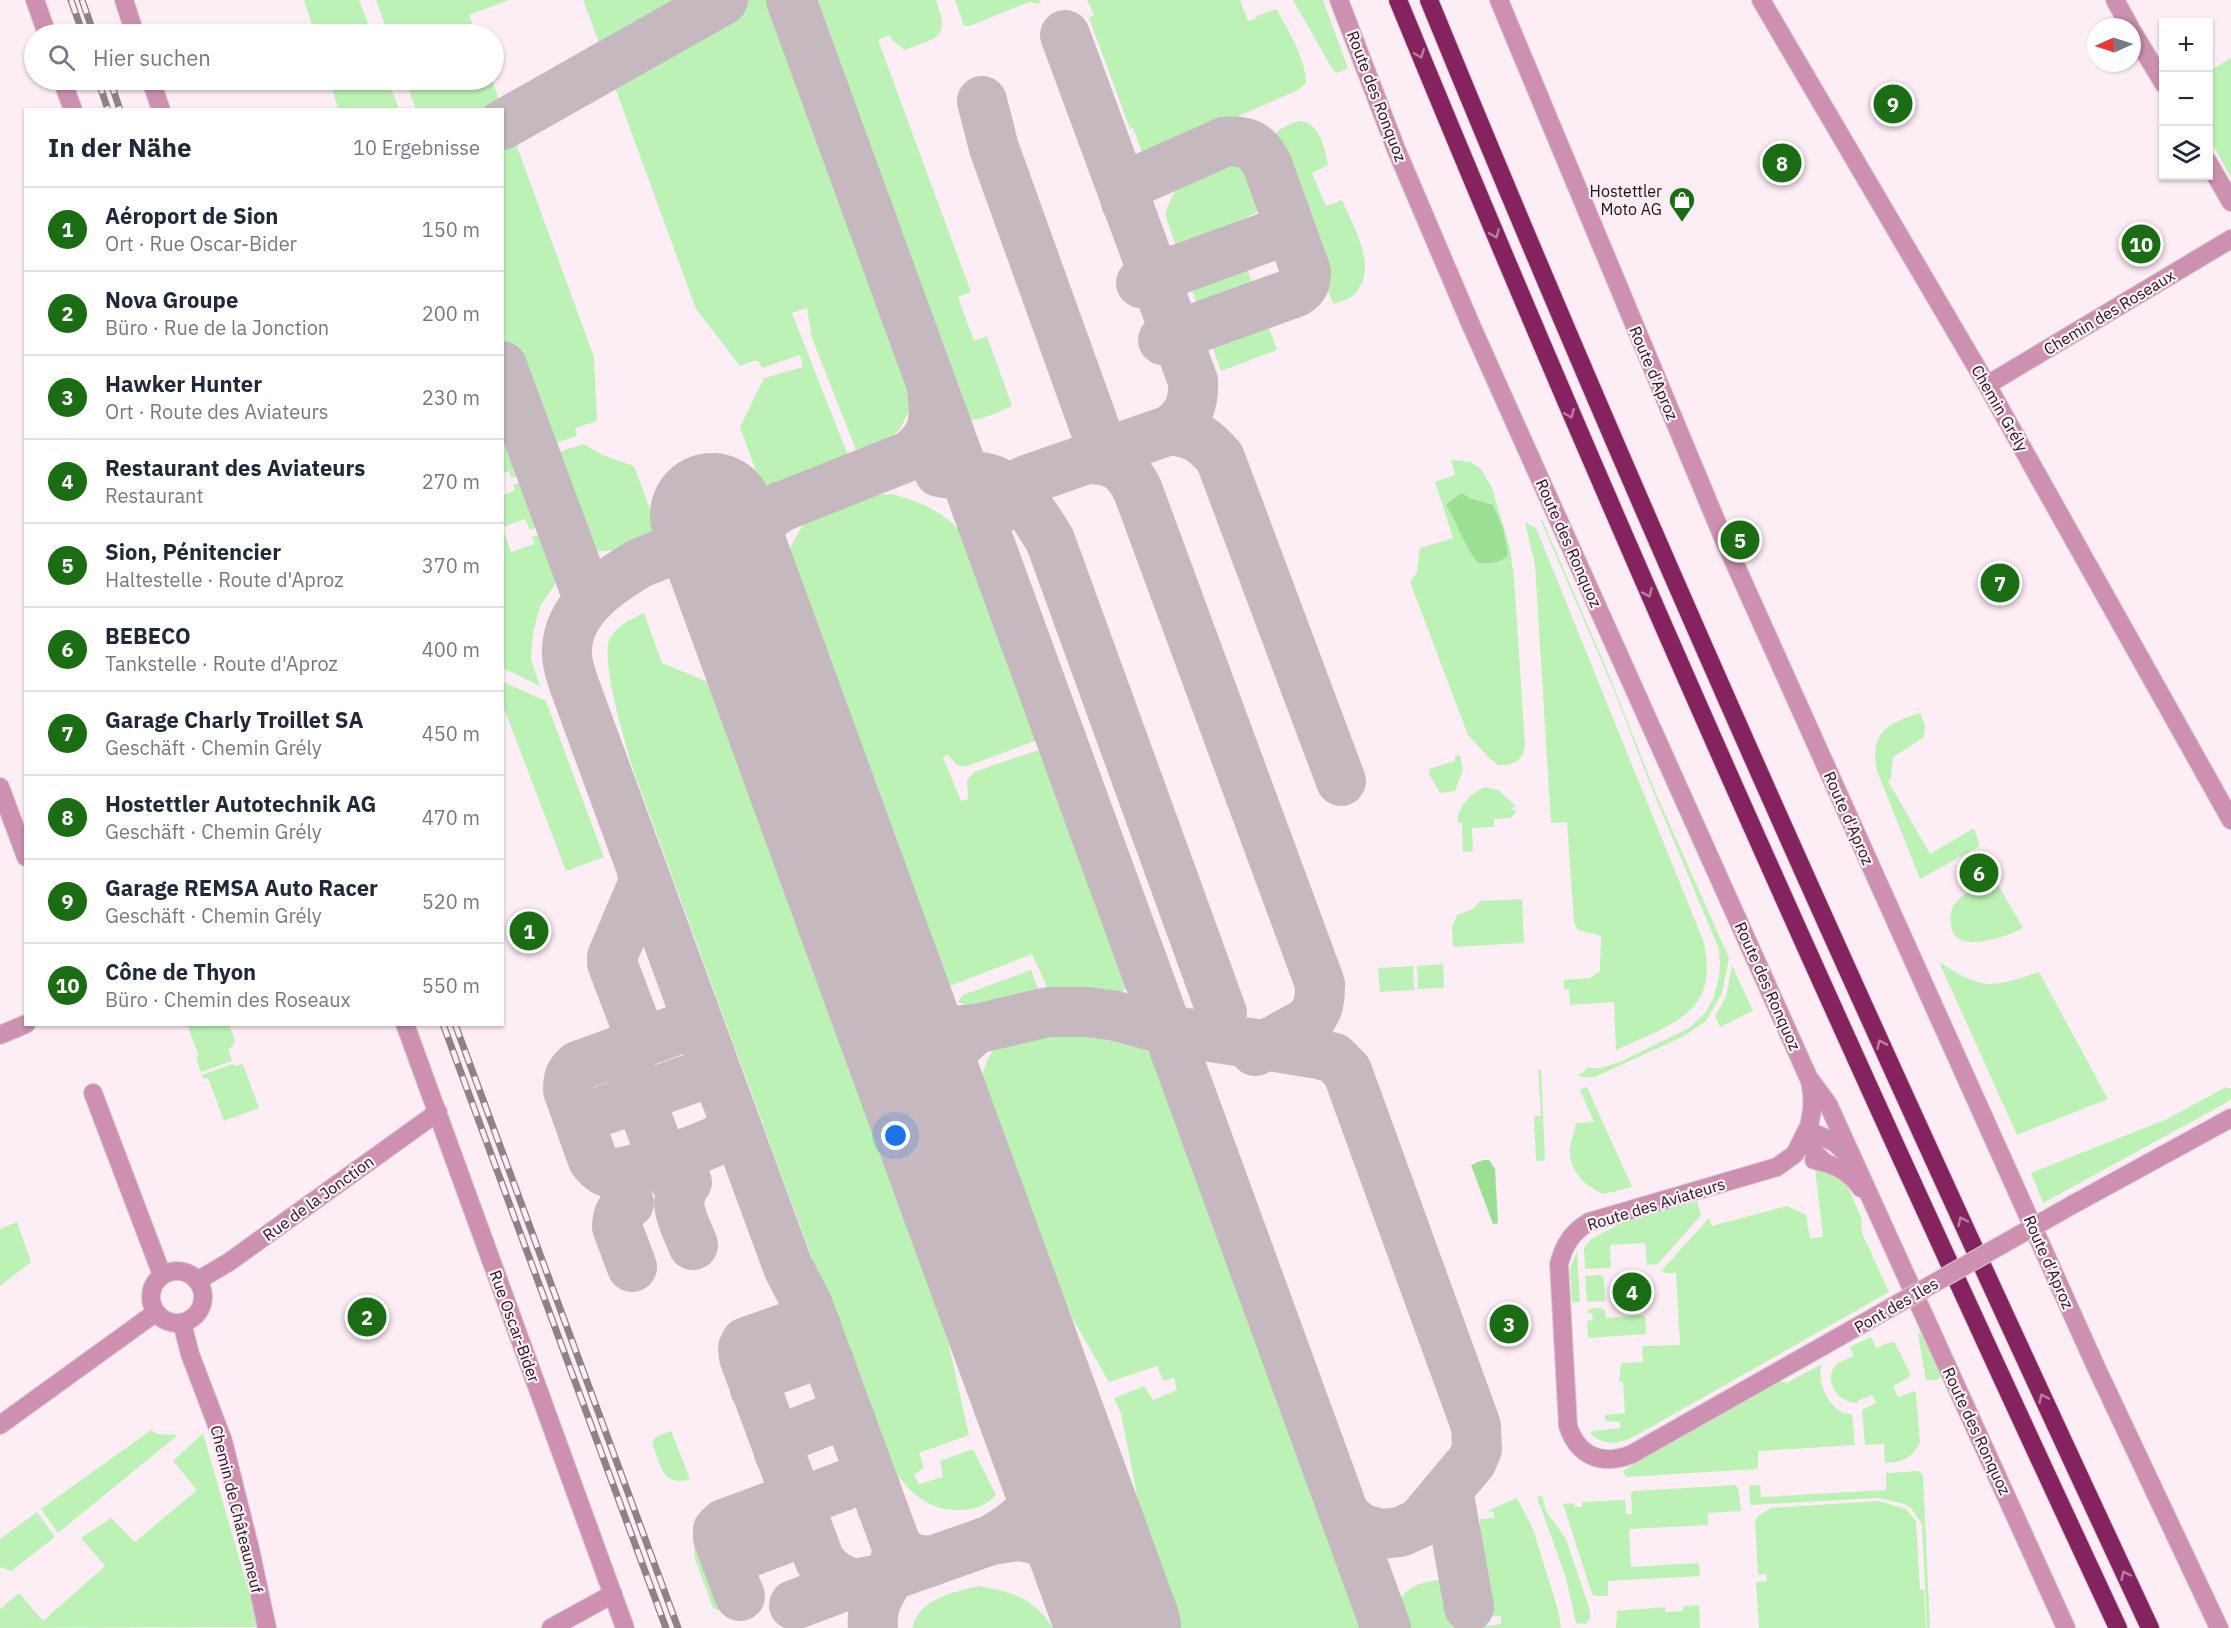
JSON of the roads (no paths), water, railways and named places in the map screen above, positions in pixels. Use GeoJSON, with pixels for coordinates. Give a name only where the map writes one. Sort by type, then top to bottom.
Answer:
{"type":"FeatureCollection","features":[{"type":"Feature","properties":{"kind":"highway"},"geometry":{"type":"LineString","coordinates":[[1398,0],[1557,383],[1702,716],[1836,1015],[2118,1628]]}},
{"type":"Feature","properties":{"kind":"highway"},"geometry":{"type":"LineString","coordinates":[[1429,0],[1503,181],[1699,636],[1913,1115],[2150,1628]]}},
{"type":"Feature","properties":{"kind":"street"},"geometry":{"type":"LineString","coordinates":[[35,0],[43,24]]}},
{"type":"Feature","properties":{"kind":"street"},"geometry":{"type":"LineString","coordinates":[[124,0],[132,24]]}},
{"type":"Feature","properties":{"kind":"street","name":"Route des Ronquoz"},"geometry":{"type":"LineString","coordinates":[[1339,0],[1396,149],[1471,325],[1810,1080],[1828,1104],[2066,1628]]}},
{"type":"Feature","properties":{"kind":"street","name":"Route d'Aproz"},"geometry":{"type":"LineString","coordinates":[[1499,0],[1731,538],[2096,1368],[2219,1628]]}},
{"type":"Feature","properties":{"kind":"street","name":"Chemin Grély"},"geometry":{"type":"LineString","coordinates":[[1761,0],[1987,385],[2231,820]]}},
{"type":"Feature","properties":{"kind":"street"},"geometry":{"type":"LineString","coordinates":[[2115,0],[2125,18]]}},
{"type":"Feature","properties":{"kind":"street"},"geometry":{"type":"LineString","coordinates":[[2141,46],[2159,77]]}},
{"type":"Feature","properties":{"kind":"street"},"geometry":{"type":"LineString","coordinates":[[66,90],[72,108]]}},
{"type":"Feature","properties":{"kind":"street"},"geometry":{"type":"LineString","coordinates":[[154,90],[160,108]]}},
{"type":"Feature","properties":{"kind":"street"},"geometry":{"type":"LineString","coordinates":[[2213,171],[2231,202]]}},
{"type":"Feature","properties":{"kind":"street","name":"Chemin des Roseaux"},"geometry":{"type":"LineString","coordinates":[[1987,385],[2231,240]]}},
{"type":"Feature","properties":{"kind":"street"},"geometry":{"type":"LineString","coordinates":[[0,787],[24,852]]}},
{"type":"Feature","properties":{"kind":"street"},"geometry":{"type":"LineString","coordinates":[[0,1035],[24,1025]]}},
{"type":"Feature","properties":{"kind":"street","name":"Rue Oscar-Bider"},"geometry":{"type":"LineString","coordinates":[[406,1026],[625,1628]]}},
{"type":"Feature","properties":{"kind":"street","name":"Route des Ronquoz"},"geometry":{"type":"LineString","coordinates":[[1810,1080],[1812,1108],[1807,1130],[1834,1142],[1853,1161]]}},
{"type":"Feature","properties":{"kind":"street"},"geometry":{"type":"LineString","coordinates":[[93,1093],[145,1236],[162,1275]]}},
{"type":"Feature","properties":{"kind":"street","name":"Rue de la Jonction"},"geometry":{"type":"LineString","coordinates":[[198,1281],[229,1262],[438,1112]]}},
{"type":"Feature","properties":{"kind":"street","name":"Pont des Iles"},"geometry":{"type":"LineString","coordinates":[[1569,1426],[1575,1440],[1583,1450],[1595,1458],[1609,1460],[1624,1457],[2231,1118]]}},
{"type":"Feature","properties":{"kind":"street"},"geometry":{"type":"LineString","coordinates":[[1807,1130],[1811,1149],[1824,1162]]}},
{"type":"Feature","properties":{"kind":"street"},"geometry":{"type":"LineString","coordinates":[[1786,1162],[1795,1154],[1807,1130]]}},
{"type":"Feature","properties":{"kind":"street","name":"Route des Ronquoz"},"geometry":{"type":"LineString","coordinates":[[1786,1162],[1810,1159],[1824,1162],[1846,1172],[1855,1179],[1871,1201]]}},
{"type":"Feature","properties":{"kind":"street","name":"Route des Aviateurs"},"geometry":{"type":"LineString","coordinates":[[1569,1426],[1559,1264],[1562,1251],[1571,1237],[1589,1222],[1768,1170],[1786,1162]]}},
{"type":"Feature","properties":{"kind":"street"},"geometry":{"type":"LineString","coordinates":[[181,1271],[192,1275],[198,1281],[203,1296],[201,1308],[194,1317],[182,1323],[168,1322],[155,1313],[150,1294],[154,1283],[162,1275],[181,1271]]}},
{"type":"Feature","properties":{"kind":"street"},"geometry":{"type":"LineString","coordinates":[[0,1425],[155,1313]]}},
{"type":"Feature","properties":{"kind":"street","name":"Chemin de Châteauneuf"},"geometry":{"type":"LineString","coordinates":[[182,1323],[190,1354],[223,1442],[267,1628]]}},
{"type":"Feature","properties":{"kind":"street"},"geometry":{"type":"LineString","coordinates":[[551,1628],[613,1594]]}},
{"type":"Feature","properties":{"kind":"railway"},"geometry":{"type":"LineString","coordinates":[[71,0],[79,24]]}},
{"type":"Feature","properties":{"kind":"railway"},"geometry":{"type":"LineString","coordinates":[[82,0],[90,24]]}},
{"type":"Feature","properties":{"kind":"railway"},"geometry":{"type":"LineString","coordinates":[[101,90],[107,108]]}},
{"type":"Feature","properties":{"kind":"railway"},"geometry":{"type":"LineString","coordinates":[[113,90],[119,108]]}},
{"type":"Feature","properties":{"kind":"railway"},"geometry":{"type":"LineString","coordinates":[[444,1026],[666,1628]]}},
{"type":"Feature","properties":{"kind":"railway"},"geometry":{"type":"LineString","coordinates":[[456,1026],[678,1628]]}},
{"type":"Feature","properties":{"kind":"place","name":"Garage REMSA Auto Racer"},"geometry":{"type":"Point","coordinates":[1893,104]}},
{"type":"Feature","properties":{"kind":"place","name":"Hostettler Autotechnik AG"},"geometry":{"type":"Point","coordinates":[1782,163]}},
{"type":"Feature","properties":{"kind":"place","name":"Hostettler Moto AG"},"geometry":{"type":"Point","coordinates":[1682,223]}},
{"type":"Feature","properties":{"kind":"place","name":"Cône de Thyon"},"geometry":{"type":"Point","coordinates":[2141,244]}},
{"type":"Feature","properties":{"kind":"place","name":"Sion, Pénitencier"},"geometry":{"type":"Point","coordinates":[1740,540]}},
{"type":"Feature","properties":{"kind":"place","name":"Garage Charly Troillet SA"},"geometry":{"type":"Point","coordinates":[2000,583]}},
{"type":"Feature","properties":{"kind":"place","name":"BEBECO"},"geometry":{"type":"Point","coordinates":[1979,873]}},
{"type":"Feature","properties":{"kind":"place","name":"Aéroport de Sion"},"geometry":{"type":"Point","coordinates":[529,931]}},
{"type":"Feature","properties":{"kind":"place","name":"Restaurant des Aviateurs"},"geometry":{"type":"Point","coordinates":[1632,1292]}},
{"type":"Feature","properties":{"kind":"place","name":"Nova Groupe"},"geometry":{"type":"Point","coordinates":[367,1317]}},
{"type":"Feature","properties":{"kind":"place","name":"Hawker Hunter"},"geometry":{"type":"Point","coordinates":[1509,1324]}}]}
